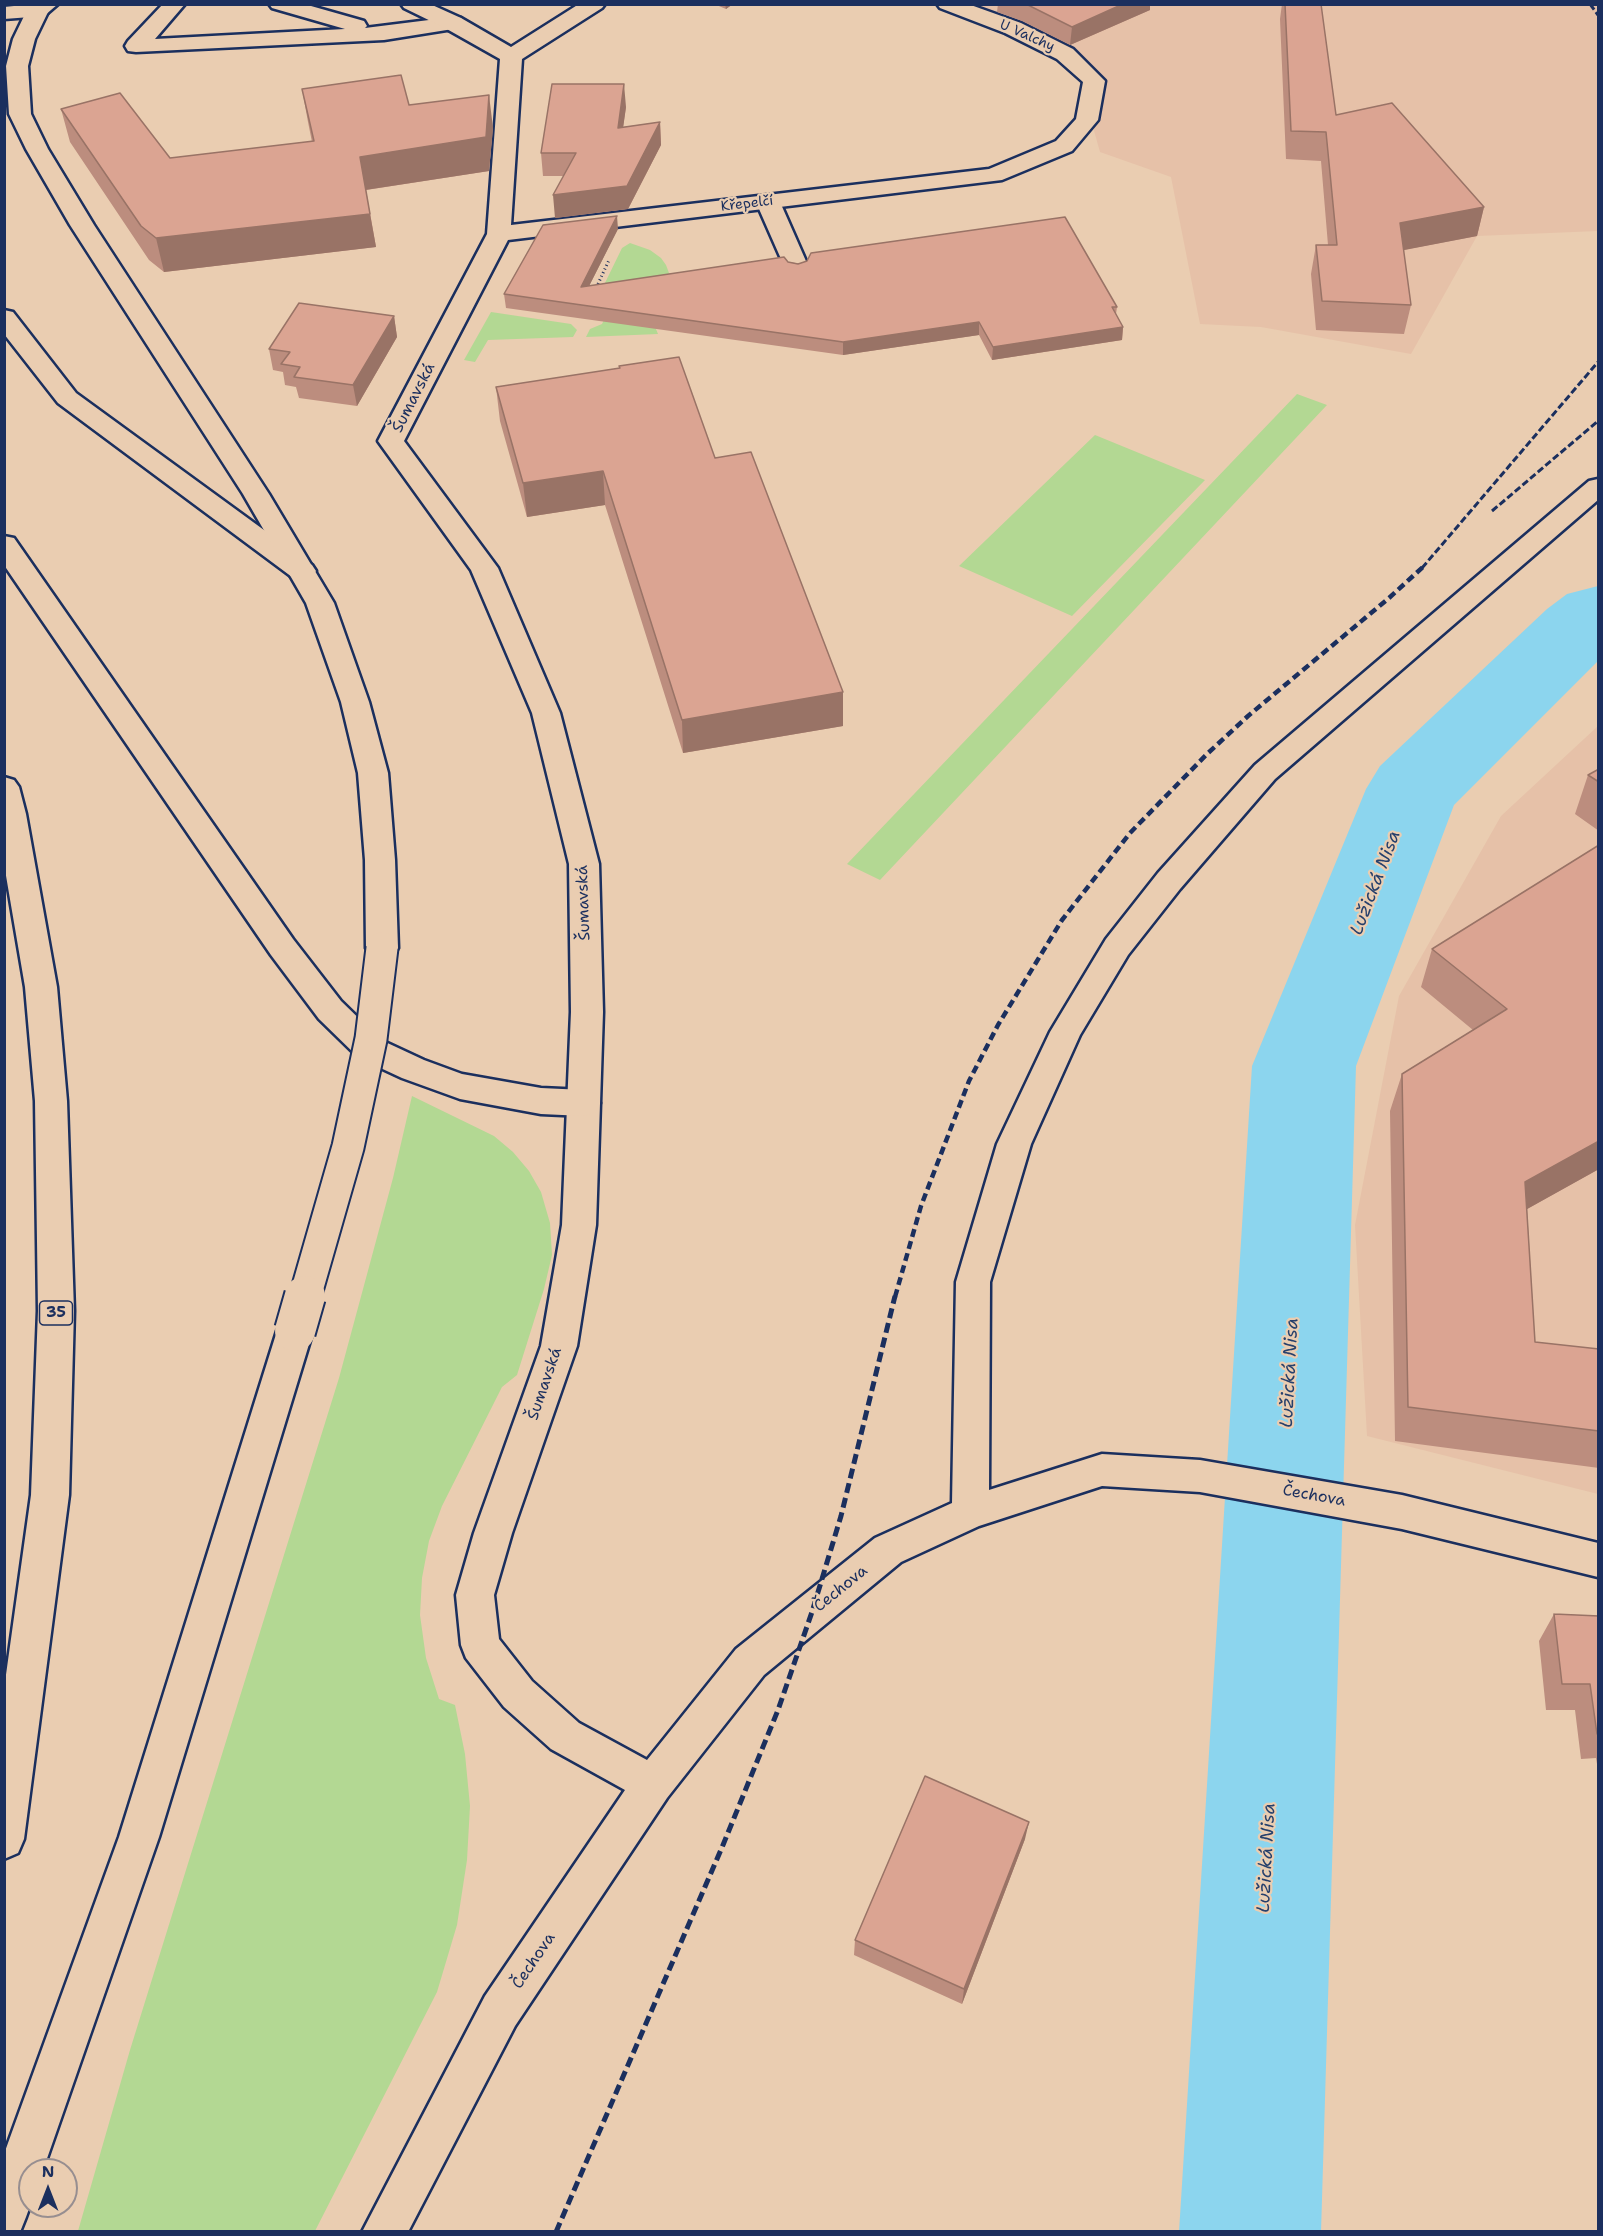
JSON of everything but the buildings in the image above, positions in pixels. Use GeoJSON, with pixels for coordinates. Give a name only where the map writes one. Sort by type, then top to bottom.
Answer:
{"type":"FeatureCollection","features":[{"type":"Feature","properties":{"kind":"main road"},"geometry":{"type":"LineString","coordinates":[[175,4],[136,46],[384,34],[453,23]]}},
{"type":"Feature","properties":{"kind":"main road"},"geometry":{"type":"LineString","coordinates":[[279,4],[384,34]]}},
{"type":"Feature","properties":{"kind":"main road"},"geometry":{"type":"LineString","coordinates":[[411,4],[453,23],[511,56],[596,4]]}},
{"type":"Feature","properties":{"kind":"main road","name":"U Valchy"},"geometry":{"type":"LineString","coordinates":[[947,4],[1013,28],[1065,54],[1094,81],[1087,120],[1064,146],[994,175]]}},
{"type":"Feature","properties":{"kind":"main road"},"geometry":{"type":"LineString","coordinates":[[4,12],[40,6]]}},
{"type":"Feature","properties":{"kind":"main road"},"geometry":{"type":"LineString","coordinates":[[4,2217],[139,1837],[295,1331],[348,1147],[371,1039],[382,948],[380,860],[373,773],[355,702],[320,603],[256,494],[82,225],[37,149],[20,114],[17,66],[24,39],[40,6]]}},
{"type":"Feature","properties":{"kind":"main road","name":"Šumavská"},"geometry":{"type":"LineString","coordinates":[[511,56],[499,234],[391,441],[484,568],[546,713],[584,864],[587,1012],[579,1226],[558,1346],[493,1533],[475,1595],[480,1645],[518,1694],[565,1736],[653,1784]]}},
{"type":"Feature","properties":{"kind":"main road","name":"Křepelčí"},"geometry":{"type":"LineString","coordinates":[[499,234],[994,175]]}},
{"type":"Feature","properties":{"kind":"main road"},"geometry":{"type":"LineString","coordinates":[[768,202],[797,268]]}},
{"type":"Feature","properties":{"kind":"main road"},"geometry":{"type":"LineString","coordinates":[[4,317],[67,398],[302,571]]}},
{"type":"Feature","properties":{"kind":"main road"},"geometry":{"type":"LineString","coordinates":[[970,1512],[973,1282],[1014,1144],[1066,1032],[1117,947],[1169,880],[1265,772],[1599,487]]}},
{"type":"Feature","properties":{"kind":"main road"},"geometry":{"type":"LineString","coordinates":[[4,544],[282,947],[330,1010],[362,1042],[370,1049],[413,1069],[460,1086],[541,1101],[584,1103]]}},
{"type":"Feature","properties":{"kind":"main road","name":"35"},"geometry":{"type":"LineString","coordinates":[[4,787],[11,814],[41,987],[51,1101],[56,1311],[50,1495],[4,1839]]}},
{"type":"Feature","properties":{"kind":"main road","name":"Čechova"},"geometry":{"type":"LineString","coordinates":[[384,2232],[500,2011],[653,1784],[750,1662],[888,1551],[970,1512],[1102,1470],[1200,1476],[1402,1512],[1599,1560]]}},
{"type":"Feature","properties":{"kind":"shaded area"},"geometry":{"type":"Polygon","coordinates":[[[976,5],[1598,5],[1598,231],[1477,236],[1411,354],[1261,327],[1200,324],[1171,177],[1100,152],[1070,45],[976,5]]]}},
{"type":"Feature","properties":{"kind":"shaded area"},"geometry":{"type":"Polygon","coordinates":[[[1598,726],[1598,1494],[1367,1436],[1355,1225],[1399,996],[1501,816],[1598,726]]]}},
{"type":"Feature","properties":{"kind":"green space"},"geometry":{"type":"Polygon","coordinates":[[[630,243],[650,250],[661,258],[672,281],[604,285],[622,248],[630,243]]]}},
{"type":"Feature","properties":{"kind":"green space"},"geometry":{"type":"Polygon","coordinates":[[[614,299],[644,299],[658,334],[586,337],[590,329],[602,324],[614,299]]]}},
{"type":"Feature","properties":{"kind":"green space"},"geometry":{"type":"Polygon","coordinates":[[[491,312],[571,324],[577,330],[573,337],[488,340],[475,362],[464,360],[491,312]]]}},
{"type":"Feature","properties":{"kind":"green space"},"geometry":{"type":"Polygon","coordinates":[[[1297,394],[1327,405],[880,880],[847,864],[1297,394]]]}},
{"type":"Feature","properties":{"kind":"green space"},"geometry":{"type":"Polygon","coordinates":[[[1095,435],[1205,480],[1072,616],[959,566],[1095,435]]]}},
{"type":"Feature","properties":{"kind":"green space"},"geometry":{"type":"Polygon","coordinates":[[[412,1096],[494,1136],[513,1152],[529,1171],[541,1192],[550,1223],[552,1255],[544,1289],[517,1375],[502,1387],[442,1506],[429,1541],[422,1578],[420,1615],[426,1658],[439,1699],[455,1705],[465,1754],[470,1806],[467,1860],[457,1925],[437,1992],[315,2231],[78,2231],[130,2050],[339,1378],[393,1178],[412,1096]]]}},
{"type":"Feature","properties":{"kind":"waterway","name":"Lužická Nisa"},"geometry":{"type":"LineString","coordinates":[[1250,2232],[1304,1066],[1413,789],[1578,630],[1598,615]]}},
{"type":"Feature","properties":{"kind":"railway"},"geometry":{"type":"LineString","coordinates":[[1590,4],[1598,15]]}},
{"type":"Feature","properties":{"kind":"railway"},"geometry":{"type":"LineString","coordinates":[[1423,567],[1598,362]]}},
{"type":"Feature","properties":{"kind":"railway"},"geometry":{"type":"LineString","coordinates":[[1492,511],[1598,421]]}},
{"type":"Feature","properties":{"kind":"railway"},"geometry":{"type":"LineString","coordinates":[[895,1297],[921,1206],[969,1081],[998,1025],[1062,920],[1130,833],[1207,754],[1248,716],[1423,567]]}},
{"type":"Feature","properties":{"kind":"railway"},"geometry":{"type":"LineString","coordinates":[[556,2232],[723,1845],[778,1710],[812,1612],[841,1516],[895,1296]]}}]}
